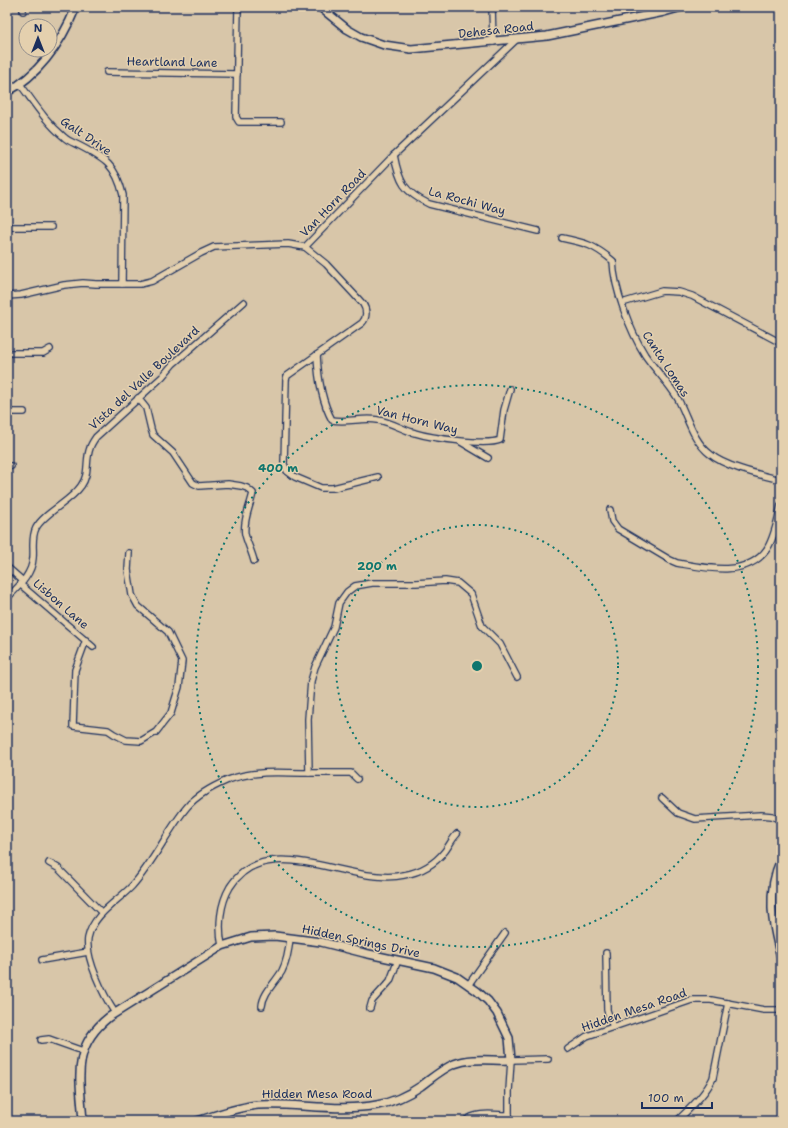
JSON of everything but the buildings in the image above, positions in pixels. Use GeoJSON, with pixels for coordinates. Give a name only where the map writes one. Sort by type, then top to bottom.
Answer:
{"type":"FeatureCollection","features":[{"type":"Feature","properties":{"kind":"street"},"geometry":{"type":"LineString","coordinates":[[7,92],[20,84],[35,71],[53,50],[62,37],[76,7]]}},
{"type":"Feature","properties":{"kind":"street"},"geometry":{"type":"LineString","coordinates":[[238,7],[236,117],[239,122],[281,122]]}},
{"type":"Feature","properties":{"kind":"street","name":"Dehesa Road"},"geometry":{"type":"LineString","coordinates":[[320,7],[354,33],[376,43],[393,47],[421,49],[552,35],[682,7]]}},
{"type":"Feature","properties":{"kind":"street"},"geometry":{"type":"LineString","coordinates":[[492,7],[493,42]]}},
{"type":"Feature","properties":{"kind":"street","name":"Van Horn Road"},"geometry":{"type":"LineString","coordinates":[[378,476],[333,488],[321,488],[295,477],[287,471],[284,464],[286,380],[289,374],[362,323],[366,315],[365,308],[326,264],[305,247],[394,155],[517,39]]}},
{"type":"Feature","properties":{"kind":"street","name":"Heartland Lane"},"geometry":{"type":"LineString","coordinates":[[106,72],[236,74]]}},
{"type":"Feature","properties":{"kind":"street","name":"Galt Drive"},"geometry":{"type":"LineString","coordinates":[[20,84],[50,125],[65,139],[99,156],[112,167],[120,181],[123,195],[122,284]]}},
{"type":"Feature","properties":{"kind":"street","name":"La Rochi Way"},"geometry":{"type":"LineString","coordinates":[[394,155],[397,174],[406,188],[421,200],[429,204],[538,231]]}},
{"type":"Feature","properties":{"kind":"street"},"geometry":{"type":"LineString","coordinates":[[7,227],[51,228]]}},
{"type":"Feature","properties":{"kind":"street","name":"Canta Lomas"},"geometry":{"type":"LineString","coordinates":[[562,238],[590,244],[613,261],[613,274],[622,303],[639,345],[674,393],[696,438],[704,449],[723,463],[781,480]]}},
{"type":"Feature","properties":{"kind":"street"},"geometry":{"type":"LineString","coordinates":[[7,296],[20,296],[64,285],[83,283],[140,284],[152,281],[201,253],[214,248],[288,244],[305,247]]}},
{"type":"Feature","properties":{"kind":"street"},"geometry":{"type":"LineString","coordinates":[[622,303],[662,291],[680,292],[692,296],[781,343]]}},
{"type":"Feature","properties":{"kind":"street","name":"Vista del Valle Boulevard"},"geometry":{"type":"LineString","coordinates":[[7,598],[22,583],[30,572],[34,558],[32,542],[36,529],[41,521],[75,493],[82,485],[87,473],[90,447],[93,442],[162,377],[173,364],[244,302]]}},
{"type":"Feature","properties":{"kind":"street"},"geometry":{"type":"LineString","coordinates":[[7,353],[43,352],[50,349]]}},
{"type":"Feature","properties":{"kind":"street","name":"Van Horn Way"},"geometry":{"type":"LineString","coordinates":[[316,355],[318,378],[327,410],[332,420],[345,421],[376,419],[416,433],[458,440],[488,458]]}},
{"type":"Feature","properties":{"kind":"street"},"geometry":{"type":"LineString","coordinates":[[458,440],[468,442],[494,442],[500,440],[504,410],[510,389]]}},
{"type":"Feature","properties":{"kind":"street"},"geometry":{"type":"LineString","coordinates":[[138,398],[146,408],[150,429],[153,435],[173,453],[193,483],[199,486],[228,484],[241,486],[247,488],[253,494],[245,519],[245,535],[254,561]]}},
{"type":"Feature","properties":{"kind":"street"},"geometry":{"type":"LineString","coordinates":[[7,412],[24,412]]}},
{"type":"Feature","properties":{"kind":"street"},"geometry":{"type":"LineString","coordinates":[[610,510],[612,521],[618,530],[670,560],[690,565],[727,569],[739,567],[749,563],[759,557],[767,548],[776,525],[781,505]]}},
{"type":"Feature","properties":{"kind":"street","name":"Lisbon Lane"},"geometry":{"type":"LineString","coordinates":[[86,640],[75,670],[73,726],[108,730],[126,740],[134,742],[141,741],[156,732],[171,713],[179,687],[182,661],[168,632],[138,606],[132,595],[128,570],[129,553]]}},
{"type":"Feature","properties":{"kind":"street","name":"Lisbon Lane"},"geometry":{"type":"LineString","coordinates":[[7,566],[22,583],[93,647]]}},
{"type":"Feature","properties":{"kind":"street"},"geometry":{"type":"LineString","coordinates":[[309,773],[308,719],[311,680],[315,666],[334,628],[339,603],[347,592],[355,586],[372,583],[416,583],[445,581],[458,583],[471,594],[482,626],[500,644],[517,677]]}},
{"type":"Feature","properties":{"kind":"street"},"geometry":{"type":"LineString","coordinates":[[115,1013],[102,992],[88,952],[90,930],[102,913],[145,870],[188,806],[204,793],[221,783],[248,774],[276,772],[350,773],[357,779]]}},
{"type":"Feature","properties":{"kind":"street"},"geometry":{"type":"LineString","coordinates":[[662,798],[678,813],[695,819],[761,815],[772,816],[781,820]]}},
{"type":"Feature","properties":{"kind":"street"},"geometry":{"type":"LineString","coordinates":[[222,946],[220,923],[223,904],[227,893],[241,874],[257,864],[275,860],[287,860],[370,876],[402,876],[417,872],[432,865],[445,852],[457,834]]}},
{"type":"Feature","properties":{"kind":"street"},"geometry":{"type":"LineString","coordinates":[[781,859],[775,872],[770,902],[774,931],[781,957]]}},
{"type":"Feature","properties":{"kind":"street"},"geometry":{"type":"LineString","coordinates":[[49,863],[58,868],[102,913]]}},
{"type":"Feature","properties":{"kind":"street"},"geometry":{"type":"LineString","coordinates":[[469,984],[505,933]]}},
{"type":"Feature","properties":{"kind":"street","name":"Hidden Springs Drive"},"geometry":{"type":"LineString","coordinates":[[83,1121],[79,1072],[83,1050],[93,1032],[115,1013],[222,946],[259,936],[276,936],[321,942],[442,970],[469,984],[497,1013],[509,1038],[511,1060],[509,1118]]}},
{"type":"Feature","properties":{"kind":"street"},"geometry":{"type":"LineString","coordinates":[[262,1006],[263,998],[274,984],[288,957],[290,938]]}},
{"type":"Feature","properties":{"kind":"street"},"geometry":{"type":"LineString","coordinates":[[42,960],[88,952]]}},
{"type":"Feature","properties":{"kind":"street"},"geometry":{"type":"LineString","coordinates":[[606,953],[607,1010],[613,1027]]}},
{"type":"Feature","properties":{"kind":"street"},"geometry":{"type":"LineString","coordinates":[[370,1008],[372,1001],[390,981],[398,960]]}},
{"type":"Feature","properties":{"kind":"street","name":"Hidden Mesa Road"},"geometry":{"type":"LineString","coordinates":[[568,1049],[587,1036],[692,1000],[706,999],[764,1010],[781,1010]]}},
{"type":"Feature","properties":{"kind":"street"},"geometry":{"type":"LineString","coordinates":[[677,1121],[704,1094],[713,1078],[728,1003]]}},
{"type":"Feature","properties":{"kind":"street"},"geometry":{"type":"LineString","coordinates":[[41,1040],[49,1039],[83,1050]]}},
{"type":"Feature","properties":{"kind":"street","name":"Hidden Mesa Road"},"geometry":{"type":"LineString","coordinates":[[197,1121],[238,1108],[250,1106],[360,1107],[377,1105],[408,1094],[453,1064],[463,1061],[548,1059]]}},
{"type":"Feature","properties":{"kind":"street"},"geometry":{"type":"LineString","coordinates":[[465,1121],[478,1115],[509,1118]]}}]}
